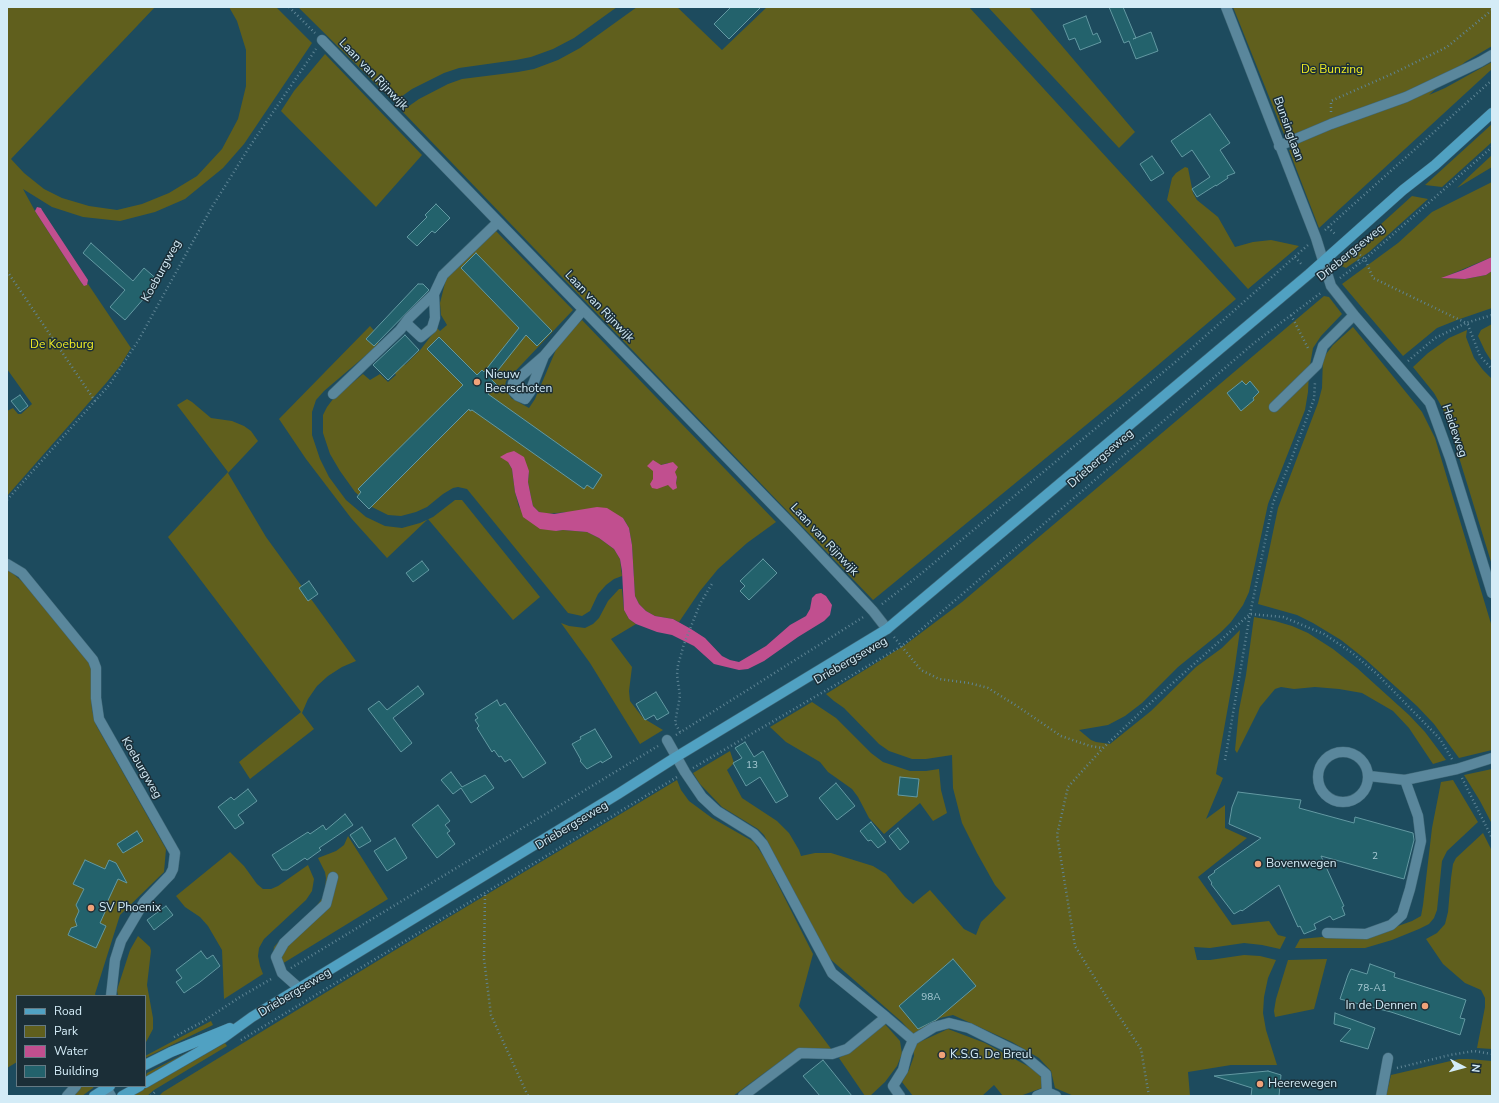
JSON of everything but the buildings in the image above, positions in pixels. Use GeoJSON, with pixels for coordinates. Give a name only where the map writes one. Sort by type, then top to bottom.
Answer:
{"type":"FeatureCollection","features":[{"type":"Feature","properties":{"kind":"main road","name":"Driebergseweg"},"geometry":{"type":"LineString","coordinates":[[146,1064],[171,1052],[220,1033],[252,1017],[300,989],[618,794],[676,756],[887,630],[1324,261],[1403,190],[1435,165],[1492,113]]}},
{"type":"Feature","properties":{"kind":"main road","name":"Driebergseweg"},"geometry":{"type":"LineString","coordinates":[[146,1082],[223,1038],[252,1017]]}},
{"type":"Feature","properties":{"kind":"main road"},"geometry":{"type":"LineString","coordinates":[[122,1096],[138,1087]]}},
{"type":"Feature","properties":{"kind":"main road"},"geometry":{"type":"LineString","coordinates":[[94,1096],[108,1089]]}},
{"type":"Feature","properties":{"kind":"street","name":"Bunsinglaan"},"geometry":{"type":"LineString","coordinates":[[1226,7],[1272,122],[1279,146],[1324,261]]}},
{"type":"Feature","properties":{"kind":"street","name":"Laan van Rijnwijk"},"geometry":{"type":"LineString","coordinates":[[322,40],[791,524],[873,611],[887,630]]}},
{"type":"Feature","properties":{"kind":"street"},"geometry":{"type":"LineString","coordinates":[[1279,146],[1330,124],[1406,97],[1492,55]]}},
{"type":"Feature","properties":{"kind":"street"},"geometry":{"type":"LineString","coordinates":[[333,394],[400,330],[434,294],[443,275],[498,222]]}},
{"type":"Feature","properties":{"kind":"street","name":"Heideweg"},"geometry":{"type":"LineString","coordinates":[[1324,261],[1331,286],[1430,403],[1450,458],[1492,593]]}},
{"type":"Feature","properties":{"kind":"street"},"geometry":{"type":"LineString","coordinates":[[406,323],[421,337],[432,328],[435,318],[434,294]]}},
{"type":"Feature","properties":{"kind":"street"},"geometry":{"type":"LineString","coordinates":[[544,356],[584,310]]}},
{"type":"Feature","properties":{"kind":"street"},"geometry":{"type":"LineString","coordinates":[[1274,407],[1317,365],[1322,346],[1354,315]]}},
{"type":"Feature","properties":{"kind":"street","name":"Koeburgweg"},"geometry":{"type":"LineString","coordinates":[[7,564],[22,573],[93,660],[96,668],[96,698],[99,719],[174,853],[173,869],[170,875],[144,902],[121,941],[115,960],[111,995]]}},
{"type":"Feature","properties":{"kind":"street"},"geometry":{"type":"LineString","coordinates":[[667,740],[685,772],[702,797],[717,811],[754,834],[763,844],[832,974],[913,1040]]}},
{"type":"Feature","properties":{"kind":"street"},"geometry":{"type":"LineString","coordinates":[[1339,752],[1348,752],[1362,760],[1369,776],[1368,784],[1359,798],[1347,802],[1335,801],[1327,797],[1318,783],[1320,767],[1331,755],[1339,752]]}},
{"type":"Feature","properties":{"kind":"street"},"geometry":{"type":"LineString","coordinates":[[1369,776],[1406,780],[1492,758]]}},
{"type":"Feature","properties":{"kind":"street"},"geometry":{"type":"LineString","coordinates":[[1327,933],[1366,934],[1391,925],[1402,915],[1410,889],[1421,841],[1418,816],[1406,780]]}},
{"type":"Feature","properties":{"kind":"street"},"geometry":{"type":"LineString","coordinates":[[300,989],[282,973],[276,957],[284,943],[326,904],[333,877]]}},
{"type":"Feature","properties":{"kind":"street"},"geometry":{"type":"LineString","coordinates":[[743,1096],[800,1053],[832,1054],[847,1049],[886,1017]]}},
{"type":"Feature","properties":{"kind":"street"},"geometry":{"type":"LineString","coordinates":[[900,1096],[893,1086],[903,1070],[907,1054],[913,1040],[934,1028],[949,1023],[969,1028],[1022,1054],[1046,1074],[1052,1094],[1037,1096]]}},
{"type":"Feature","properties":{"kind":"street"},"geometry":{"type":"LineString","coordinates":[[1380,1096],[1388,1058]]}},
{"type":"Feature","properties":{"kind":"street"},"geometry":{"type":"LineString","coordinates":[[67,1096],[75,1087]]}},
{"type":"Feature","properties":{"kind":"path","name":"Laan van Rijnwijk"},"geometry":{"type":"LineString","coordinates":[[289,7],[322,40]]}},
{"type":"Feature","properties":{"kind":"path"},"geometry":{"type":"LineString","coordinates":[[1330,124],[1332,100],[1394,73],[1447,47],[1492,10]]}},
{"type":"Feature","properties":{"kind":"path","name":"Koeburgweg"},"geometry":{"type":"LineString","coordinates":[[7,500],[110,384],[138,341],[212,207],[250,146],[322,40]]}},
{"type":"Feature","properties":{"kind":"path"},"geometry":{"type":"LineString","coordinates":[[1328,227],[1492,80]]}},
{"type":"Feature","properties":{"kind":"path","name":"Driebergseweg"},"geometry":{"type":"LineString","coordinates":[[238,1042],[685,772],[902,646],[1254,343],[1365,260],[1492,147]]}},
{"type":"Feature","properties":{"kind":"path"},"geometry":{"type":"LineString","coordinates":[[1360,255],[1365,260],[1373,278],[1466,323],[1480,356],[1492,369]]}},
{"type":"Feature","properties":{"kind":"path"},"geometry":{"type":"LineString","coordinates":[[873,611],[1185,354],[1295,257]]}},
{"type":"Feature","properties":{"kind":"path"},"geometry":{"type":"LineString","coordinates":[[7,271],[95,401]]}},
{"type":"Feature","properties":{"kind":"path"},"geometry":{"type":"LineString","coordinates":[[1225,760],[1250,614],[1273,503],[1292,460],[1314,399],[1317,365],[1291,315]]}},
{"type":"Feature","properties":{"kind":"path"},"geometry":{"type":"LineString","coordinates":[[1400,367],[1435,338],[1466,323],[1492,315]]}},
{"type":"Feature","properties":{"kind":"path"},"geometry":{"type":"LineString","coordinates":[[680,732],[675,723],[680,696],[677,675],[678,665],[684,644],[700,604],[713,582]]}},
{"type":"Feature","properties":{"kind":"path","name":"Driebergseweg"},"geometry":{"type":"LineString","coordinates":[[170,1039],[202,1022],[240,997],[667,740],[873,611]]}},
{"type":"Feature","properties":{"kind":"path"},"geometry":{"type":"LineString","coordinates":[[1149,1096],[1141,1049],[1075,946],[1058,835],[1068,787],[1103,748],[1146,707],[1250,614],[1283,617],[1324,634],[1351,652],[1377,674],[1440,739],[1457,768],[1492,838]]}},
{"type":"Feature","properties":{"kind":"path"},"geometry":{"type":"LineString","coordinates":[[902,646],[921,670],[939,679],[969,683],[988,688],[1061,736],[1090,746],[1103,748]]}},
{"type":"Feature","properties":{"kind":"path"},"geometry":{"type":"LineString","coordinates":[[485,894],[484,959],[491,1015],[528,1096]]}},
{"type":"Feature","properties":{"kind":"path"},"geometry":{"type":"LineString","coordinates":[[1386,1071],[1450,1055],[1474,1051],[1492,1054]]}},
{"type":"Feature","properties":{"kind":"path"},"geometry":{"type":"LineString","coordinates":[[151,1096],[160,1087]]}},
{"type":"Feature","properties":{"kind":"green space","name":"De Koeburg"},"geometry":{"type":"Polygon","coordinates":[[[7,7],[155,7],[11,159],[24,173],[44,189],[62,198],[89,206],[117,210],[142,204],[169,193],[197,176],[222,149],[238,119],[246,86],[246,50],[237,21],[229,7],[276,7],[312,43],[244,144],[223,168],[185,199],[155,212],[120,221],[83,217],[52,207],[23,189],[35,211],[83,285],[88,284],[131,348],[120,366],[107,382],[7,496],[7,411],[13,408],[18,414],[21,414],[32,404],[7,369],[7,7]]]}},
{"type":"Feature","properties":{"kind":"green space"},"geometry":{"type":"Polygon","coordinates":[[[298,7],[617,7],[574,38],[553,49],[531,57],[459,68],[444,73],[412,89],[394,102],[298,7]]]}},
{"type":"Feature","properties":{"kind":"green space"},"geometry":{"type":"Polygon","coordinates":[[[637,7],[677,7],[722,50],[767,7],[969,7],[1236,299],[1125,393],[873,600],[402,111],[419,99],[448,84],[462,79],[534,69],[558,60],[580,48],[637,7]]]}},
{"type":"Feature","properties":{"kind":"green space"},"geometry":{"type":"Polygon","coordinates":[[[988,7],[1029,7],[1135,132],[1119,148],[988,7]]]}},
{"type":"Feature","properties":{"kind":"green space","name":"De Bunzing"},"geometry":{"type":"Polygon","coordinates":[[[1233,7],[1492,7],[1492,46],[1465,62],[1429,95],[1445,88],[1492,62],[1492,69],[1319,228],[1289,150],[1293,149],[1288,134],[1284,134],[1233,7]]]}},
{"type":"Feature","properties":{"kind":"green space"},"geometry":{"type":"Polygon","coordinates":[[[325,54],[422,155],[376,207],[281,111],[294,91],[325,54]]]}},
{"type":"Feature","properties":{"kind":"green space"},"geometry":{"type":"Polygon","coordinates":[[[1492,124],[1492,142],[1442,187],[1425,185],[1492,124]]]}},
{"type":"Feature","properties":{"kind":"green space"},"geometry":{"type":"Polygon","coordinates":[[[1492,155],[1492,167],[1457,188],[1463,182],[1492,155]]]}},
{"type":"Feature","properties":{"kind":"green space"},"geometry":{"type":"Polygon","coordinates":[[[1185,167],[1188,168],[1193,193],[1197,200],[1218,217],[1235,247],[1253,242],[1271,240],[1299,246],[1248,289],[1167,200],[1172,178],[1176,173],[1185,167]]]}},
{"type":"Feature","properties":{"kind":"green space"},"geometry":{"type":"Polygon","coordinates":[[[1492,182],[1492,257],[1442,278],[1465,279],[1486,275],[1492,271],[1492,308],[1437,328],[1403,356],[1342,284],[1398,243],[1432,212],[1492,182]]]}},
{"type":"Feature","properties":{"kind":"green space"},"geometry":{"type":"Polygon","coordinates":[[[1412,196],[1428,199],[1369,252],[1346,268],[1337,264],[1412,196]]]}},
{"type":"Feature","properties":{"kind":"green space"},"geometry":{"type":"Polygon","coordinates":[[[495,230],[573,310],[506,381],[505,386],[511,398],[529,408],[535,399],[558,345],[568,332],[582,320],[776,522],[747,543],[718,569],[700,591],[679,622],[673,619],[655,616],[646,611],[639,604],[635,596],[632,545],[629,528],[623,518],[567,512],[546,514],[539,512],[533,506],[528,482],[529,471],[508,462],[512,469],[515,492],[519,507],[556,531],[563,530],[587,532],[599,538],[614,549],[620,559],[622,576],[614,579],[606,585],[598,594],[590,611],[582,616],[568,613],[467,489],[458,487],[453,488],[427,507],[416,512],[401,516],[388,515],[372,507],[355,492],[340,471],[330,454],[323,433],[323,415],[327,407],[333,399],[363,374],[370,380],[380,374],[388,382],[396,375],[389,365],[396,357],[405,365],[421,349],[437,328],[440,331],[447,325],[441,315],[440,303],[446,279],[451,272],[495,230]],[[668,463],[661,465],[653,471],[653,479],[668,485],[676,483],[677,477],[668,463]]]}},
{"type":"Feature","properties":{"kind":"green space"},"geometry":{"type":"Polygon","coordinates":[[[1324,296],[1329,297],[1342,314],[1321,336],[1313,348],[1305,410],[1268,504],[1249,592],[1243,605],[1231,622],[1220,633],[1178,667],[1142,703],[1125,716],[1108,725],[1079,730],[1091,740],[1110,744],[1151,711],[1196,667],[1222,648],[1240,630],[1216,774],[1223,778],[1206,819],[1225,805],[1225,828],[1247,838],[1198,877],[1232,925],[1269,921],[1278,935],[1286,937],[1280,949],[1244,943],[1210,948],[1194,947],[1197,960],[1210,960],[1244,955],[1260,956],[1276,960],[1268,978],[1264,997],[1263,1013],[1266,1030],[1277,1065],[1231,1065],[1188,1072],[1190,1096],[1074,1096],[1055,1088],[1051,1071],[1039,1058],[1012,1042],[953,1015],[940,1018],[911,1036],[911,1032],[902,1022],[829,958],[764,835],[758,829],[722,807],[700,784],[693,773],[730,751],[734,763],[727,770],[742,798],[777,821],[789,833],[801,856],[815,853],[831,853],[873,866],[886,874],[905,897],[913,904],[930,890],[964,929],[976,935],[981,922],[1006,898],[995,885],[962,823],[953,788],[952,755],[926,759],[912,759],[889,751],[879,744],[844,708],[826,694],[905,645],[962,602],[1324,296]]]}},
{"type":"Feature","properties":{"kind":"green space"},"geometry":{"type":"Polygon","coordinates":[[[1492,324],[1492,362],[1478,336],[1481,330],[1492,324]]]}},
{"type":"Feature","properties":{"kind":"green space"},"geometry":{"type":"Polygon","coordinates":[[[370,326],[379,336],[378,345],[324,391],[316,400],[312,412],[312,435],[320,459],[329,477],[346,500],[366,517],[385,526],[402,528],[427,520],[387,558],[351,518],[306,459],[279,419],[370,326]]]}},
{"type":"Feature","properties":{"kind":"green space"},"geometry":{"type":"Polygon","coordinates":[[[1353,327],[1422,412],[1435,438],[1492,627],[1492,750],[1459,758],[1434,724],[1417,706],[1365,659],[1341,640],[1297,615],[1258,604],[1278,508],[1318,403],[1322,388],[1323,358],[1333,345],[1353,327]]]}},
{"type":"Feature","properties":{"kind":"green space"},"geometry":{"type":"Polygon","coordinates":[[[1467,330],[1466,337],[1474,358],[1492,379],[1492,565],[1443,409],[1434,393],[1413,367],[1428,353],[1449,338],[1467,330]]]}},
{"type":"Feature","properties":{"kind":"green space"},"geometry":{"type":"Polygon","coordinates":[[[187,399],[211,418],[232,421],[244,426],[251,431],[258,441],[228,473],[266,537],[356,661],[342,667],[328,676],[317,686],[308,699],[302,713],[314,729],[250,779],[239,762],[301,712],[168,537],[228,472],[177,405],[187,399]]]}},
{"type":"Feature","properties":{"kind":"green space"},"geometry":{"type":"Polygon","coordinates":[[[455,500],[462,500],[540,597],[513,620],[428,519],[433,517],[455,500]]]}},
{"type":"Feature","properties":{"kind":"green space"},"geometry":{"type":"Polygon","coordinates":[[[7,570],[25,584],[91,664],[93,678],[91,695],[92,710],[96,725],[166,849],[164,872],[120,915],[96,995],[16,995],[16,1063],[7,1068],[7,570]]]}},
{"type":"Feature","properties":{"kind":"green space"},"geometry":{"type":"Polygon","coordinates":[[[619,589],[622,589],[624,610],[629,619],[636,624],[611,639],[632,667],[629,691],[630,701],[643,718],[663,730],[640,744],[590,663],[561,623],[569,626],[585,628],[593,624],[599,618],[608,601],[619,589]]]}},
{"type":"Feature","properties":{"kind":"green space"},"geometry":{"type":"Polygon","coordinates":[[[1254,617],[1292,626],[1308,633],[1333,649],[1357,668],[1409,715],[1425,732],[1446,760],[1433,764],[1409,728],[1393,711],[1362,693],[1315,687],[1294,689],[1281,687],[1275,689],[1260,707],[1237,753],[1235,750],[1239,710],[1246,675],[1254,617]]]}},
{"type":"Feature","properties":{"kind":"green space"},"geometry":{"type":"Polygon","coordinates":[[[812,702],[836,718],[871,753],[883,762],[910,771],[939,769],[941,790],[947,813],[933,821],[920,803],[884,834],[869,818],[852,789],[828,772],[820,762],[786,742],[770,727],[812,702]]]}},
{"type":"Feature","properties":{"kind":"green space"},"geometry":{"type":"Polygon","coordinates":[[[1492,769],[1492,824],[1464,775],[1492,769]]]}},
{"type":"Feature","properties":{"kind":"green space"},"geometry":{"type":"Polygon","coordinates":[[[677,780],[681,790],[689,801],[712,818],[754,842],[764,857],[813,954],[799,1006],[832,1050],[793,1052],[733,1096],[159,1096],[163,1092],[446,919],[677,780]]]}},
{"type":"Feature","properties":{"kind":"green space"},"geometry":{"type":"Polygon","coordinates":[[[1453,780],[1478,822],[1447,851],[1442,861],[1437,910],[1434,918],[1429,924],[1392,940],[1365,948],[1295,948],[1300,939],[1322,937],[1338,938],[1387,930],[1421,916],[1432,828],[1441,782],[1453,780]]]}},
{"type":"Feature","properties":{"kind":"green space"},"geometry":{"type":"Polygon","coordinates":[[[1483,833],[1492,851],[1492,1049],[1477,1048],[1485,1007],[1485,998],[1481,990],[1465,983],[1443,964],[1426,939],[1437,933],[1445,924],[1448,912],[1453,864],[1456,858],[1483,833]]]}},
{"type":"Feature","properties":{"kind":"green space"},"geometry":{"type":"Polygon","coordinates":[[[348,836],[388,899],[277,967],[273,953],[274,947],[315,908],[323,897],[326,878],[325,872],[318,858],[336,851],[344,845],[348,836]]]}},
{"type":"Feature","properties":{"kind":"green space"},"geometry":{"type":"Polygon","coordinates":[[[230,852],[263,889],[271,889],[278,886],[308,865],[314,879],[312,891],[306,900],[264,939],[259,948],[258,956],[263,974],[224,999],[222,950],[208,926],[200,917],[185,907],[176,896],[230,852]]]}},
{"type":"Feature","properties":{"kind":"green space"},"geometry":{"type":"Polygon","coordinates":[[[138,936],[150,947],[151,951],[147,985],[153,1018],[153,1029],[146,1042],[146,995],[118,995],[117,990],[130,950],[138,936]]]}},
{"type":"Feature","properties":{"kind":"green space"},"geometry":{"type":"Polygon","coordinates":[[[1327,959],[1314,1009],[1275,1017],[1274,1011],[1276,999],[1288,960],[1327,959]]]}},
{"type":"Feature","properties":{"kind":"green space"},"geometry":{"type":"Polygon","coordinates":[[[211,1021],[213,1025],[146,1058],[146,1055],[211,1021]]]}},
{"type":"Feature","properties":{"kind":"green space"},"geometry":{"type":"Polygon","coordinates":[[[884,1023],[900,1041],[902,1054],[897,1066],[885,1082],[870,1096],[865,1096],[839,1058],[884,1023]]]}},
{"type":"Feature","properties":{"kind":"green space"},"geometry":{"type":"Polygon","coordinates":[[[948,1029],[985,1043],[1035,1070],[1041,1077],[1042,1088],[1020,1096],[1003,1096],[994,1085],[982,1096],[913,1096],[902,1082],[909,1070],[914,1056],[913,1045],[948,1029]]]}},
{"type":"Feature","properties":{"kind":"green space"},"geometry":{"type":"Polygon","coordinates":[[[225,1043],[227,1046],[154,1090],[147,1096],[132,1096],[225,1043]]]}},
{"type":"Feature","properties":{"kind":"green space"},"geometry":{"type":"Polygon","coordinates":[[[190,1051],[146,1077],[147,1073],[190,1051]]]}},
{"type":"Feature","properties":{"kind":"green space"},"geometry":{"type":"Polygon","coordinates":[[[1459,1059],[1492,1061],[1492,1096],[1386,1096],[1391,1075],[1459,1059]]]}},
{"type":"Feature","properties":{"kind":"green space"},"geometry":{"type":"Polygon","coordinates":[[[79,1087],[94,1087],[82,1096],[72,1096],[79,1087]]]}},
{"type":"Feature","properties":{"kind":"water"},"geometry":{"type":"Polygon","coordinates":[[[37,207],[41,208],[88,280],[87,285],[84,286],[81,282],[35,211],[37,207]]]}},
{"type":"Feature","properties":{"kind":"water"},"geometry":{"type":"Polygon","coordinates":[[[1492,257],[1492,271],[1486,275],[1465,279],[1441,278],[1463,270],[1492,257]]]}},
{"type":"Feature","properties":{"kind":"water"},"geometry":{"type":"Polygon","coordinates":[[[514,451],[524,457],[529,471],[528,482],[533,506],[539,512],[554,514],[597,507],[607,508],[623,518],[629,528],[632,545],[635,596],[639,604],[646,611],[655,616],[673,619],[691,629],[705,638],[722,656],[739,662],[766,646],[790,625],[806,616],[810,609],[812,598],[816,594],[821,593],[826,596],[832,605],[830,615],[824,621],[764,661],[748,669],[739,670],[714,664],[694,646],[672,635],[657,632],[636,624],[629,619],[624,610],[622,571],[620,559],[614,549],[599,538],[587,532],[540,529],[523,517],[515,492],[512,469],[508,462],[500,457],[514,451]]]}},
{"type":"Feature","properties":{"kind":"water"},"geometry":{"type":"Polygon","coordinates":[[[653,460],[661,465],[673,462],[678,467],[675,472],[677,477],[677,488],[673,490],[668,485],[657,489],[652,488],[650,484],[653,479],[653,471],[647,466],[653,460]]]}},
{"type":"Feature","properties":{"kind":"place","name":"Nieuw Beerschoten"},"geometry":{"type":"Point","coordinates":[477,382]}},
{"type":"Feature","properties":{"kind":"place","name":"Bovenwegen"},"geometry":{"type":"Point","coordinates":[1258,864]}},
{"type":"Feature","properties":{"kind":"place","name":"SV Phoenix"},"geometry":{"type":"Point","coordinates":[91,908]}},
{"type":"Feature","properties":{"kind":"place","name":"In de Dennen"},"geometry":{"type":"Point","coordinates":[1425,1006]}},
{"type":"Feature","properties":{"kind":"place","name":"K.S.G. De Breul"},"geometry":{"type":"Point","coordinates":[942,1055]}},
{"type":"Feature","properties":{"kind":"place","name":"Heerewegen"},"geometry":{"type":"Point","coordinates":[1260,1084]}}]}
